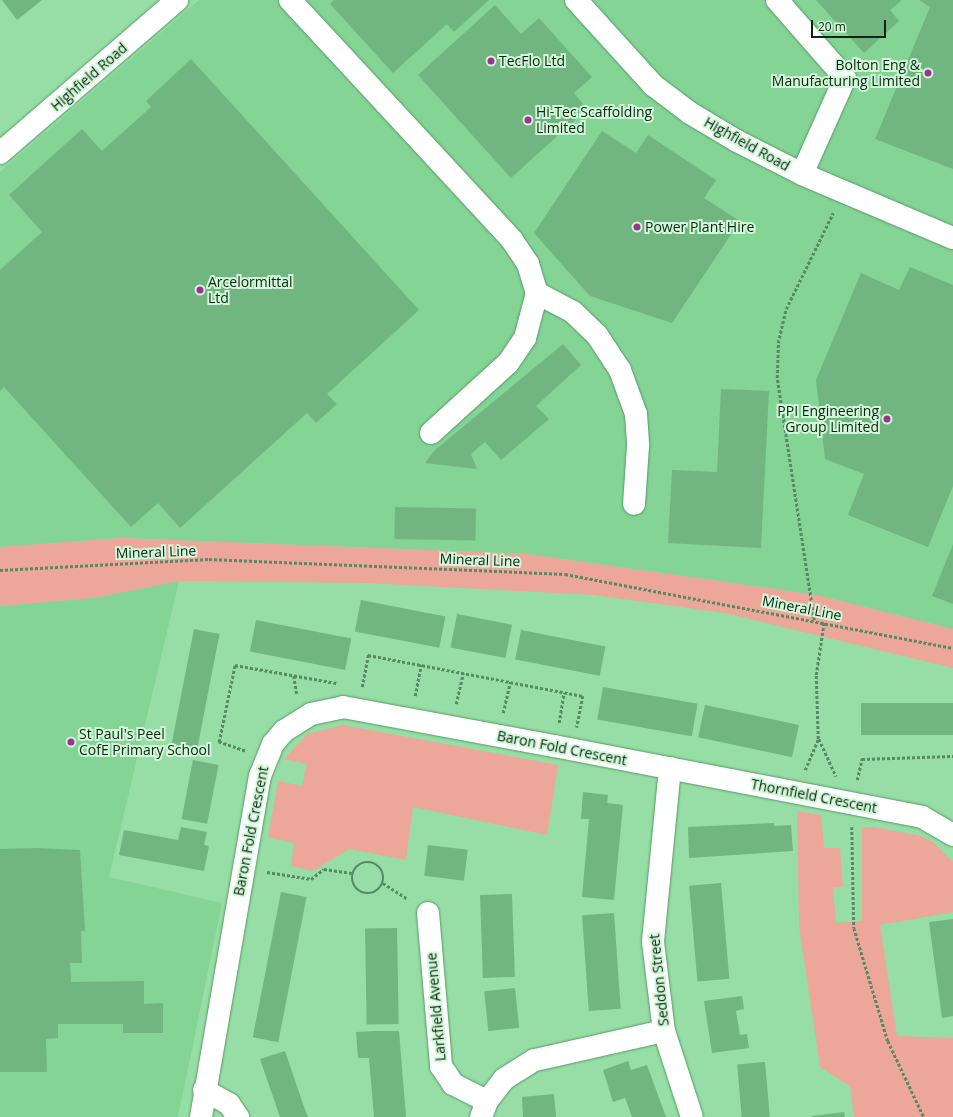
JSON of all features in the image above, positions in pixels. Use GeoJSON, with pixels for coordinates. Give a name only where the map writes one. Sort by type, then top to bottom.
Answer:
{"type":"FeatureCollection","features":[{"type":"Feature","properties":{"kind":"street","name":"Highfield Road"},"geometry":{"type":"LineString","coordinates":[[0,153],[177,0]]}},
{"type":"Feature","properties":{"kind":"street"},"geometry":{"type":"LineString","coordinates":[[290,0],[512,240],[528,264],[537,293],[525,338],[508,363],[431,433]]}},
{"type":"Feature","properties":{"kind":"street","name":"Highfield Road"},"geometry":{"type":"LineString","coordinates":[[576,0],[653,84],[736,141],[802,174],[953,238]]}},
{"type":"Feature","properties":{"kind":"street"},"geometry":{"type":"LineString","coordinates":[[777,0],[845,78],[802,174]]}},
{"type":"Feature","properties":{"kind":"street"},"geometry":{"type":"LineString","coordinates":[[537,293],[573,312],[597,335],[620,370],[636,414],[638,446],[634,504]]}},
{"type":"Feature","properties":{"kind":"street","name":"Baron Fold Crescent"},"geometry":{"type":"LineString","coordinates":[[201,1117],[204,1090],[265,759],[284,731],[302,718],[326,708],[357,709],[670,768]]}},
{"type":"Feature","properties":{"kind":"street","name":"Thornfield Crescent"},"geometry":{"type":"LineString","coordinates":[[670,768],[792,793],[922,817],[953,835]]}},
{"type":"Feature","properties":{"kind":"street","name":"Seddon Street"},"geometry":{"type":"LineString","coordinates":[[670,768],[653,942],[664,1031],[692,1117]]}},
{"type":"Feature","properties":{"kind":"street","name":"Larkfield Avenue"},"geometry":{"type":"LineString","coordinates":[[428,913],[441,1066],[454,1084],[484,1109],[504,1079],[535,1060],[664,1031]]}},
{"type":"Feature","properties":{"kind":"street"},"geometry":{"type":"LineString","coordinates":[[204,1090],[230,1104],[238,1117]]}},
{"type":"Feature","properties":{"kind":"path"},"geometry":{"type":"LineString","coordinates":[[814,620],[777,378],[778,343],[786,309],[844,191]]}},
{"type":"Feature","properties":{"kind":"path","name":"Mineral Line"},"geometry":{"type":"LineString","coordinates":[[0,570],[209,559],[565,574],[814,620],[953,648]]}},
{"type":"Feature","properties":{"kind":"path"},"geometry":{"type":"LineString","coordinates":[[824,622],[816,675],[818,739],[851,803]]}},
{"type":"Feature","properties":{"kind":"path"},"geometry":{"type":"LineString","coordinates":[[357,709],[368,656],[583,696],[563,748]]}},
{"type":"Feature","properties":{"kind":"path"},"geometry":{"type":"LineString","coordinates":[[265,759],[219,742],[235,665],[339,684]]}},
{"type":"Feature","properties":{"kind":"path"},"geometry":{"type":"LineString","coordinates":[[411,719],[421,665]]}},
{"type":"Feature","properties":{"kind":"path"},"geometry":{"type":"LineString","coordinates":[[452,727],[463,673]]}},
{"type":"Feature","properties":{"kind":"path"},"geometry":{"type":"LineString","coordinates":[[498,736],[510,682]]}},
{"type":"Feature","properties":{"kind":"path"},"geometry":{"type":"LineString","coordinates":[[354,686],[362,688]]}},
{"type":"Feature","properties":{"kind":"path"},"geometry":{"type":"LineString","coordinates":[[563,748],[564,692]]}},
{"type":"Feature","properties":{"kind":"path"},"geometry":{"type":"LineString","coordinates":[[792,793],[818,739]]}},
{"type":"Feature","properties":{"kind":"path"},"geometry":{"type":"LineString","coordinates":[[924,1117],[888,1041],[854,928],[851,803],[862,759],[953,756]]}},
{"type":"Feature","properties":{"kind":"path"},"geometry":{"type":"LineString","coordinates":[[364,862],[375,863],[383,871],[383,883],[375,893],[364,894],[353,883],[352,873],[364,862]]}},
{"type":"Feature","properties":{"kind":"path"},"geometry":{"type":"LineString","coordinates":[[244,868],[311,879],[324,869],[352,873]]}},
{"type":"Feature","properties":{"kind":"path"},"geometry":{"type":"LineString","coordinates":[[383,883],[428,913]]}},
{"type":"Feature","properties":{"kind":"shaded area"},"geometry":{"type":"Polygon","coordinates":[[[199,0],[953,0],[953,629],[817,595],[527,554],[121,538],[0,547],[0,172],[199,0]]]}},
{"type":"Feature","properties":{"kind":"shaded area"},"geometry":{"type":"Polygon","coordinates":[[[121,538],[527,554],[817,595],[953,629],[953,668],[725,613],[594,595],[366,583],[179,581],[94,598],[0,606],[0,547],[121,538]]]}},
{"type":"Feature","properties":{"kind":"shaded area","name":"St Paul's Peel CofE Primary School"},"geometry":{"type":"Polygon","coordinates":[[[179,581],[109,877],[222,903],[178,1117],[0,1117],[0,606],[94,598],[179,581]]]}},
{"type":"Feature","properties":{"kind":"shaded area"},"geometry":{"type":"Polygon","coordinates":[[[343,725],[558,765],[547,835],[413,807],[406,860],[349,849],[313,871],[291,866],[294,843],[268,837],[278,781],[302,786],[307,764],[284,759],[307,734],[343,725]]]}},
{"type":"Feature","properties":{"kind":"shaded area"},"geometry":{"type":"Polygon","coordinates":[[[797,811],[821,815],[824,848],[840,848],[843,887],[833,887],[836,923],[862,921],[862,828],[873,827],[921,836],[933,842],[953,862],[953,912],[880,925],[897,1036],[953,1038],[953,1117],[854,1117],[850,1086],[820,1067],[799,926],[797,811]]]}},
{"type":"Feature","properties":{"kind":"building"},"geometry":{"type":"Polygon","coordinates":[[[2,0],[42,0],[17,20],[2,0]]]}},
{"type":"Feature","properties":{"kind":"building"},"geometry":{"type":"Polygon","coordinates":[[[334,0],[489,0],[454,32],[447,24],[393,73],[330,4],[334,0]]]}},
{"type":"Feature","properties":{"kind":"building"},"geometry":{"type":"Polygon","coordinates":[[[816,0],[902,0],[890,10],[899,21],[864,53],[816,0]]]}},
{"type":"Feature","properties":{"kind":"building","name":"Bolton Eng & Manufacturing Limited"},"geometry":{"type":"Polygon","coordinates":[[[919,0],[953,0],[953,169],[875,139],[930,7],[919,0]]]}},
{"type":"Feature","properties":{"kind":"building"},"geometry":{"type":"Polygon","coordinates":[[[495,5],[521,34],[539,18],[592,77],[574,93],[587,109],[511,178],[418,75],[495,5]]]}},
{"type":"Feature","properties":{"kind":"building","name":"Arcelormittal Ltd"},"geometry":{"type":"Polygon","coordinates":[[[191,59],[419,310],[327,394],[337,404],[316,423],[307,413],[180,528],[158,503],[131,527],[4,387],[0,391],[0,270],[42,232],[9,195],[82,129],[102,151],[151,107],[146,101],[191,59]]]}},
{"type":"Feature","properties":{"kind":"building","name":"Power Plant Hire"},"geometry":{"type":"Polygon","coordinates":[[[602,131],[636,153],[648,135],[716,180],[704,198],[740,221],[672,323],[590,296],[534,233],[602,131]]]}},
{"type":"Feature","properties":{"kind":"building","name":"PPI Engineering Group Limited"},"geometry":{"type":"Polygon","coordinates":[[[910,267],[953,285],[953,486],[928,547],[848,515],[864,474],[825,459],[816,380],[861,273],[899,290],[910,267]]]}},
{"type":"Feature","properties":{"kind":"building"},"geometry":{"type":"Polygon","coordinates":[[[563,344],[581,365],[536,406],[549,419],[501,460],[485,442],[471,454],[477,469],[425,463],[435,450],[563,344]]]}},
{"type":"Feature","properties":{"kind":"building"},"geometry":{"type":"Polygon","coordinates":[[[721,389],[769,391],[761,548],[668,543],[672,470],[717,472],[721,389]]]}},
{"type":"Feature","properties":{"kind":"building"},"geometry":{"type":"Polygon","coordinates":[[[395,507],[476,508],[475,540],[394,539],[395,507]]]}},
{"type":"Feature","properties":{"kind":"building"},"geometry":{"type":"Polygon","coordinates":[[[953,544],[953,604],[932,596],[953,544]]]}},
{"type":"Feature","properties":{"kind":"building"},"geometry":{"type":"Polygon","coordinates":[[[361,600],[445,616],[439,648],[355,631],[361,600]]]}},
{"type":"Feature","properties":{"kind":"building"},"geometry":{"type":"Polygon","coordinates":[[[457,614],[512,625],[505,658],[451,647],[457,614]]]}},
{"type":"Feature","properties":{"kind":"building"},"geometry":{"type":"Polygon","coordinates":[[[256,620],[351,639],[345,670],[250,651],[256,620]]]}},
{"type":"Feature","properties":{"kind":"building"},"geometry":{"type":"Polygon","coordinates":[[[194,629],[220,634],[197,752],[171,747],[194,629]]]}},
{"type":"Feature","properties":{"kind":"building"},"geometry":{"type":"Polygon","coordinates":[[[521,630],[605,646],[600,676],[515,659],[521,630]]]}},
{"type":"Feature","properties":{"kind":"building"},"geometry":{"type":"Polygon","coordinates":[[[603,687],[698,704],[692,736],[597,719],[603,687]]]}},
{"type":"Feature","properties":{"kind":"building"},"geometry":{"type":"Polygon","coordinates":[[[861,703],[953,703],[953,735],[861,735],[861,703]]]}},
{"type":"Feature","properties":{"kind":"building"},"geometry":{"type":"Polygon","coordinates":[[[705,705],[799,725],[792,757],[698,737],[705,705]]]}},
{"type":"Feature","properties":{"kind":"building"},"geometry":{"type":"Polygon","coordinates":[[[193,760],[219,765],[207,824],[182,819],[193,760]]]}},
{"type":"Feature","properties":{"kind":"building"},"geometry":{"type":"Polygon","coordinates":[[[583,792],[608,795],[607,803],[623,805],[614,900],[582,897],[589,819],[581,819],[583,792]]]}},
{"type":"Feature","properties":{"kind":"building"},"geometry":{"type":"Polygon","coordinates":[[[774,823],[774,826],[791,825],[793,851],[689,858],[688,827],[774,823]]]}},
{"type":"Feature","properties":{"kind":"building"},"geometry":{"type":"Polygon","coordinates":[[[181,827],[207,832],[204,845],[209,846],[204,871],[119,855],[124,830],[178,840],[181,827]]]}},
{"type":"Feature","properties":{"kind":"building"},"geometry":{"type":"Polygon","coordinates":[[[428,845],[468,850],[464,881],[424,876],[428,845]]]}},
{"type":"Feature","properties":{"kind":"building"},"geometry":{"type":"Polygon","coordinates":[[[35,848],[80,850],[85,931],[81,931],[82,963],[70,963],[71,982],[144,981],[144,1004],[163,1003],[163,1033],[123,1033],[123,1024],[58,1024],[58,1038],[46,1039],[47,1072],[0,1072],[0,849],[35,848]]]}},
{"type":"Feature","properties":{"kind":"building"},"geometry":{"type":"Polygon","coordinates":[[[721,883],[729,979],[697,981],[689,886],[721,883]]]}},
{"type":"Feature","properties":{"kind":"building"},"geometry":{"type":"Polygon","coordinates":[[[281,892],[307,897],[278,1042],[253,1037],[281,892]]]}},
{"type":"Feature","properties":{"kind":"building"},"geometry":{"type":"Polygon","coordinates":[[[512,894],[515,977],[483,978],[480,895],[512,894]]]}},
{"type":"Feature","properties":{"kind":"building"},"geometry":{"type":"Polygon","coordinates":[[[614,913],[621,1009],[589,1011],[582,915],[614,913]]]}},
{"type":"Feature","properties":{"kind":"building"},"geometry":{"type":"Polygon","coordinates":[[[953,919],[953,1016],[942,1018],[929,922],[953,919]]]}},
{"type":"Feature","properties":{"kind":"building"},"geometry":{"type":"Polygon","coordinates":[[[397,928],[399,1024],[367,1025],[365,929],[397,928]]]}},
{"type":"Feature","properties":{"kind":"building"},"geometry":{"type":"Polygon","coordinates":[[[515,988],[519,1028],[488,1031],[484,991],[515,988]]]}},
{"type":"Feature","properties":{"kind":"building"},"geometry":{"type":"Polygon","coordinates":[[[742,996],[744,1009],[736,1011],[740,1035],[747,1034],[749,1048],[712,1053],[704,1001],[742,996]]]}},
{"type":"Feature","properties":{"kind":"building"},"geometry":{"type":"Polygon","coordinates":[[[399,1031],[406,1117],[374,1117],[369,1058],[358,1058],[356,1032],[399,1031]]]}},
{"type":"Feature","properties":{"kind":"building"},"geometry":{"type":"Polygon","coordinates":[[[285,1051],[308,1117],[280,1117],[260,1059],[285,1051]]]}},
{"type":"Feature","properties":{"kind":"building"},"geometry":{"type":"Polygon","coordinates":[[[628,1061],[631,1070],[647,1065],[666,1117],[632,1117],[625,1098],[613,1102],[603,1070],[628,1061]]]}},
{"type":"Feature","properties":{"kind":"building"},"geometry":{"type":"Polygon","coordinates":[[[765,1062],[770,1117],[742,1117],[737,1064],[765,1062]]]}},
{"type":"Feature","properties":{"kind":"building"},"geometry":{"type":"Polygon","coordinates":[[[554,1094],[556,1117],[523,1117],[522,1097],[554,1094]]]}},
{"type":"Feature","properties":{"kind":"building"},"geometry":{"type":"Polygon","coordinates":[[[844,1112],[845,1117],[812,1117],[812,1116],[844,1112]]]}},
{"type":"Feature","properties":{"kind":"place","name":"TecFlo Ltd"},"geometry":{"type":"Point","coordinates":[491,61]}},
{"type":"Feature","properties":{"kind":"place","name":"Bolton Eng & Manufacturing Limited"},"geometry":{"type":"Point","coordinates":[928,73]}},
{"type":"Feature","properties":{"kind":"place","name":"Hi-Tec Scaffolding Limited"},"geometry":{"type":"Point","coordinates":[528,120]}},
{"type":"Feature","properties":{"kind":"place","name":"Power Plant Hire"},"geometry":{"type":"Point","coordinates":[637,227]}},
{"type":"Feature","properties":{"kind":"place","name":"Arcelormittal Ltd"},"geometry":{"type":"Point","coordinates":[200,290]}},
{"type":"Feature","properties":{"kind":"place","name":"PPI Engineering Group Limited"},"geometry":{"type":"Point","coordinates":[887,419]}},
{"type":"Feature","properties":{"kind":"place","name":"St Paul's Peel CofE Primary School"},"geometry":{"type":"Point","coordinates":[71,742]}}]}
